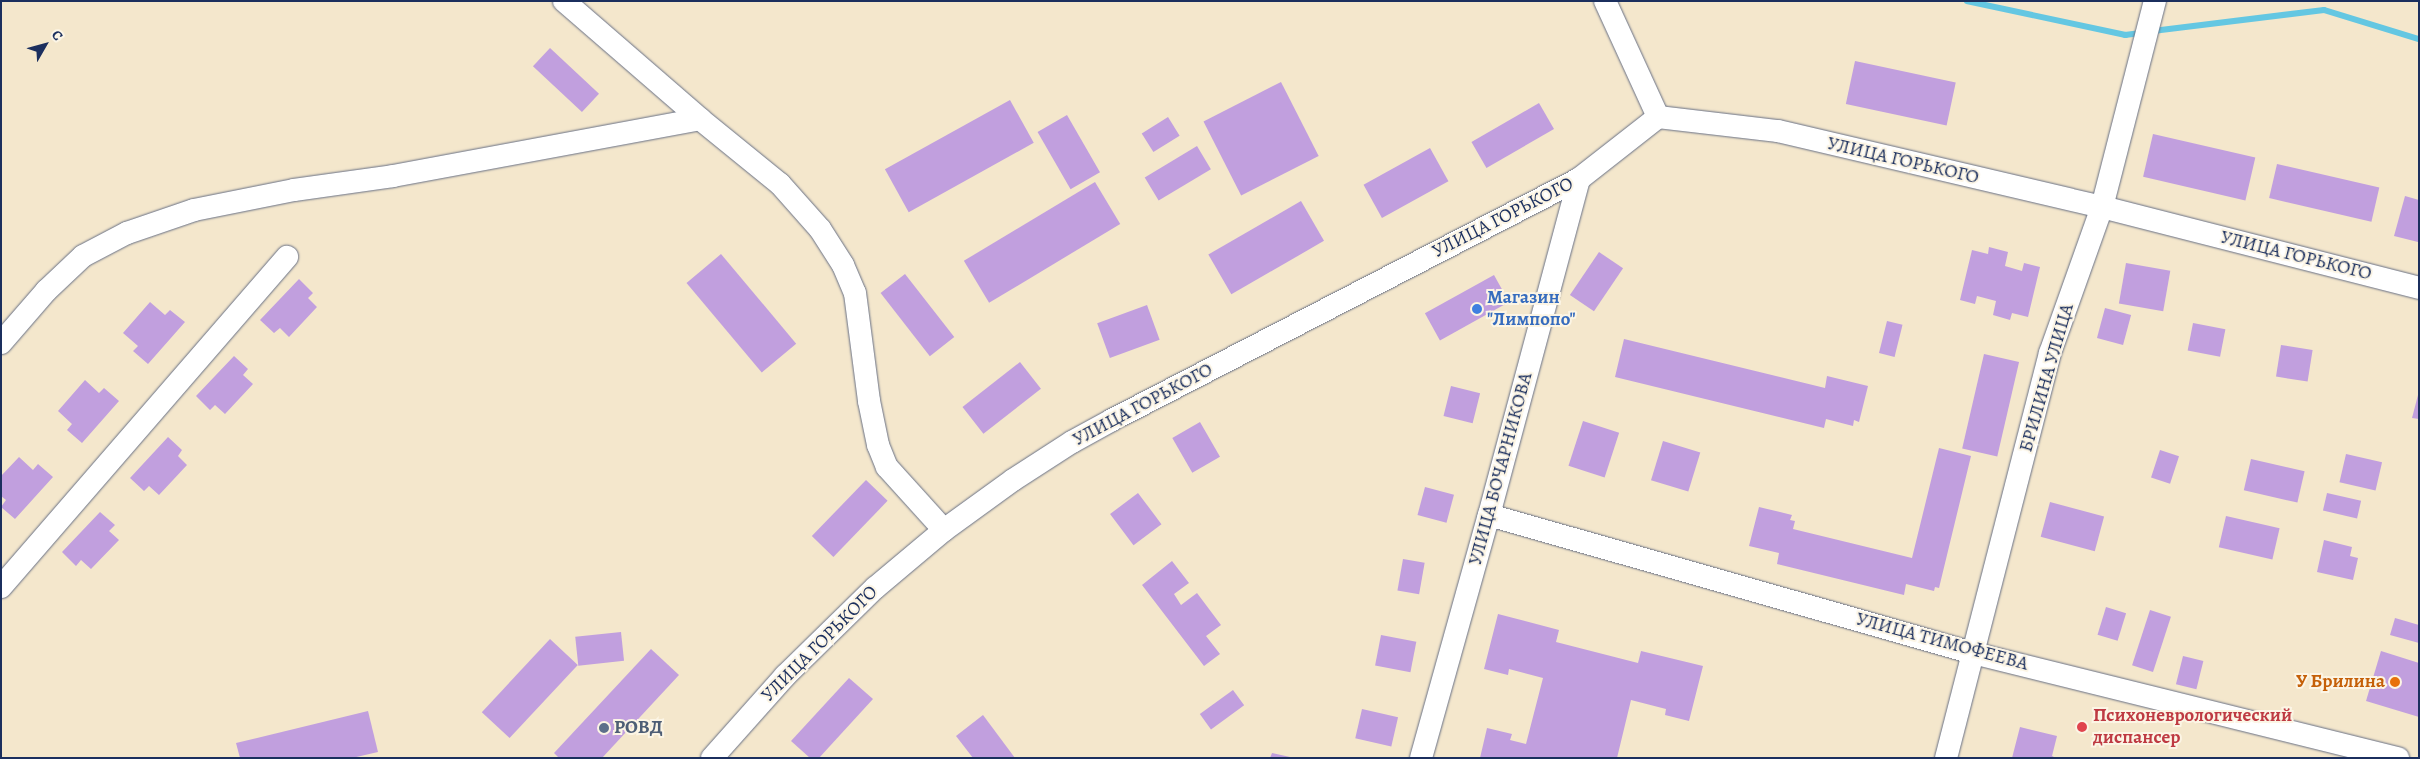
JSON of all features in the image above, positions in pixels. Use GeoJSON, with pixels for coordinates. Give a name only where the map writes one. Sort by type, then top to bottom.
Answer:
{"type":"FeatureCollection","features":[{"type":"Feature","properties":{"kind":"street"},"geometry":{"type":"LineString","coordinates":[[564,1],[700,119],[780,184],[820,229],[843,265],[855,293],[869,401],[878,444],[887,467],[944,530]]}},
{"type":"Feature","properties":{"kind":"street"},"geometry":{"type":"LineString","coordinates":[[1605,1],[1658,117]]}},
{"type":"Feature","properties":{"kind":"street","name":"БРИЛИНА УЛИЦА"},"geometry":{"type":"LineString","coordinates":[[1946,758],[2050,353],[2102,207],[2155,1]]}},
{"type":"Feature","properties":{"kind":"street","name":"УЛИЦА ГОРЬКОГО"},"geometry":{"type":"LineString","coordinates":[[712,758],[792,670],[875,588],[944,530],[1013,480],[1072,442],[1579,179],[1658,117],[1778,131],[2102,207],[2419,288]]}},
{"type":"Feature","properties":{"kind":"street"},"geometry":{"type":"LineString","coordinates":[[1,343],[46,291],[82,256],[127,233],[194,210],[294,190],[393,176],[700,119]]}},
{"type":"Feature","properties":{"kind":"street","name":"УЛИЦА БОЧАРНИКОВА"},"geometry":{"type":"LineString","coordinates":[[1420,758],[1489,514],[1579,179]]}},
{"type":"Feature","properties":{"kind":"street"},"geometry":{"type":"LineString","coordinates":[[1,587],[287,257]]}},
{"type":"Feature","properties":{"kind":"street","name":"УЛИЦА ТИМОФЕЕВА"},"geometry":{"type":"LineString","coordinates":[[1489,514],[1973,653],[2398,758]]}},
{"type":"Feature","properties":{"kind":"building"},"geometry":{"type":"Polygon","coordinates":[[[550,48],[599,94],[582,112],[533,66],[550,48]]]}},
{"type":"Feature","properties":{"kind":"building"},"geometry":{"type":"Polygon","coordinates":[[[1855,61],[1956,82],[1947,125],[1846,104],[1855,61]]]}},
{"type":"Feature","properties":{"kind":"building"},"geometry":{"type":"Polygon","coordinates":[[[1281,82],[1319,156],[1241,195],[1203,121],[1281,82]]]}},
{"type":"Feature","properties":{"kind":"building"},"geometry":{"type":"Polygon","coordinates":[[[1010,100],[1034,143],[909,212],[885,169],[1010,100]]]}},
{"type":"Feature","properties":{"kind":"building"},"geometry":{"type":"Polygon","coordinates":[[[1539,103],[1554,129],[1486,168],[1471,142],[1539,103]]]}},
{"type":"Feature","properties":{"kind":"building"},"geometry":{"type":"Polygon","coordinates":[[[1067,115],[1100,172],[1071,189],[1038,132],[1067,115]]]}},
{"type":"Feature","properties":{"kind":"building"},"geometry":{"type":"Polygon","coordinates":[[[1168,117],[1180,136],[1153,152],[1142,133],[1168,117]]]}},
{"type":"Feature","properties":{"kind":"building"},"geometry":{"type":"Polygon","coordinates":[[[2153,134],[2255,158],[2245,200],[2143,177],[2153,134]]]}},
{"type":"Feature","properties":{"kind":"building"},"geometry":{"type":"Polygon","coordinates":[[[1197,146],[1211,169],[1159,201],[1145,177],[1197,146]]]}},
{"type":"Feature","properties":{"kind":"building"},"geometry":{"type":"Polygon","coordinates":[[[1430,148],[1448,181],[1382,218],[1364,185],[1430,148]]]}},
{"type":"Feature","properties":{"kind":"building"},"geometry":{"type":"Polygon","coordinates":[[[2277,164],[2379,188],[2371,222],[2269,198],[2277,164]]]}},
{"type":"Feature","properties":{"kind":"building"},"geometry":{"type":"Polygon","coordinates":[[[1095,182],[1120,224],[989,303],[964,261],[1095,182]]]}},
{"type":"Feature","properties":{"kind":"building"},"geometry":{"type":"Polygon","coordinates":[[[2405,196],[2419,200],[2418,242],[2394,236],[2405,196]]]}},
{"type":"Feature","properties":{"kind":"building"},"geometry":{"type":"Polygon","coordinates":[[[1301,201],[1324,241],[1231,294],[1208,254],[1301,201]]]}},
{"type":"Feature","properties":{"kind":"building"},"geometry":{"type":"Polygon","coordinates":[[[1989,247],[2008,252],[2005,266],[2022,271],[2024,263],[2040,267],[2028,317],[2012,313],[2010,320],[1993,315],[1996,301],[1977,296],[1975,304],[1960,300],[1972,250],[1988,254],[1989,247]]]}},
{"type":"Feature","properties":{"kind":"building"},"geometry":{"type":"Polygon","coordinates":[[[1599,252],[1623,268],[1594,311],[1570,295],[1599,252]]]}},
{"type":"Feature","properties":{"kind":"building"},"geometry":{"type":"Polygon","coordinates":[[[721,254],[796,344],[762,373],[687,283],[721,254]]]}},
{"type":"Feature","properties":{"kind":"building"},"geometry":{"type":"Polygon","coordinates":[[[2126,263],[2170,271],[2163,311],[2119,303],[2126,263]]]}},
{"type":"Feature","properties":{"kind":"building"},"geometry":{"type":"Polygon","coordinates":[[[905,274],[954,337],[930,356],[881,293],[905,274]]]}},
{"type":"Feature","properties":{"kind":"building"},"geometry":{"type":"Polygon","coordinates":[[[1494,275],[1509,302],[1440,340],[1425,313],[1494,275]]]}},
{"type":"Feature","properties":{"kind":"building"},"geometry":{"type":"Polygon","coordinates":[[[299,279],[313,293],[308,298],[317,307],[289,337],[280,328],[274,333],[260,320],[299,279]]]}},
{"type":"Feature","properties":{"kind":"building"},"geometry":{"type":"Polygon","coordinates":[[[150,302],[165,315],[170,310],[185,322],[148,364],[133,351],[138,346],[123,333],[150,302]]]}},
{"type":"Feature","properties":{"kind":"building"},"geometry":{"type":"Polygon","coordinates":[[[1147,305],[1160,340],[1110,358],[1097,323],[1147,305]]]}},
{"type":"Feature","properties":{"kind":"building"},"geometry":{"type":"Polygon","coordinates":[[[2105,308],[2131,315],[2123,345],[2097,338],[2105,308]]]}},
{"type":"Feature","properties":{"kind":"building"},"geometry":{"type":"Polygon","coordinates":[[[1887,321],[1903,325],[1895,357],[1879,353],[1887,321]]]}},
{"type":"Feature","properties":{"kind":"building"},"geometry":{"type":"Polygon","coordinates":[[[2193,323],[2225,329],[2220,357],[2188,350],[2193,323]]]}},
{"type":"Feature","properties":{"kind":"building"},"geometry":{"type":"Polygon","coordinates":[[[1624,339],[1825,388],[1827,376],[1868,386],[1859,422],[1854,420],[1853,426],[1826,419],[1824,428],[1615,377],[1624,339]]]}},
{"type":"Feature","properties":{"kind":"building"},"geometry":{"type":"Polygon","coordinates":[[[2281,345],[2313,350],[2308,382],[2276,377],[2281,345]]]}},
{"type":"Feature","properties":{"kind":"building"},"geometry":{"type":"Polygon","coordinates":[[[1984,354],[2019,362],[1997,457],[1962,449],[1984,354]]]}},
{"type":"Feature","properties":{"kind":"building"},"geometry":{"type":"Polygon","coordinates":[[[234,356],[248,369],[243,375],[253,384],[225,414],[215,405],[210,410],[196,396],[234,356]]]}},
{"type":"Feature","properties":{"kind":"building"},"geometry":{"type":"Polygon","coordinates":[[[1020,362],[1041,389],[983,434],[962,407],[1020,362]]]}},
{"type":"Feature","properties":{"kind":"building"},"geometry":{"type":"Polygon","coordinates":[[[85,380],[99,393],[104,388],[119,401],[82,443],[67,430],[72,424],[58,411],[85,380]]]}},
{"type":"Feature","properties":{"kind":"building"},"geometry":{"type":"Polygon","coordinates":[[[1451,386],[1480,393],[1473,423],[1444,416],[1451,386]]]}},
{"type":"Feature","properties":{"kind":"building"},"geometry":{"type":"Polygon","coordinates":[[[2419,395],[2419,419],[2412,418],[2419,395]]]}},
{"type":"Feature","properties":{"kind":"building"},"geometry":{"type":"Polygon","coordinates":[[[1583,421],[1619,433],[1605,477],[1568,466],[1583,421]]]}},
{"type":"Feature","properties":{"kind":"building"},"geometry":{"type":"Polygon","coordinates":[[[1200,422],[1220,457],[1192,473],[1172,438],[1200,422]]]}},
{"type":"Feature","properties":{"kind":"building"},"geometry":{"type":"Polygon","coordinates":[[[168,437],[182,450],[178,456],[187,465],[159,495],[149,486],[144,491],[130,478],[168,437]]]}},
{"type":"Feature","properties":{"kind":"building"},"geometry":{"type":"Polygon","coordinates":[[[1663,441],[1700,452],[1688,492],[1651,480],[1663,441]]]}},
{"type":"Feature","properties":{"kind":"building"},"geometry":{"type":"Polygon","coordinates":[[[1939,448],[1971,456],[1939,588],[1935,587],[1934,591],[1906,584],[1904,595],[1777,564],[1779,553],[1749,546],[1759,507],[1792,515],[1790,520],[1795,521],[1793,529],[1912,558],[1939,448]]]}},
{"type":"Feature","properties":{"kind":"building"},"geometry":{"type":"Polygon","coordinates":[[[2160,450],[2179,456],[2170,484],[2151,478],[2160,450]]]}},
{"type":"Feature","properties":{"kind":"building"},"geometry":{"type":"Polygon","coordinates":[[[2346,454],[2382,462],[2376,491],[2339,482],[2346,454]]]}},
{"type":"Feature","properties":{"kind":"building"},"geometry":{"type":"Polygon","coordinates":[[[19,457],[33,470],[38,464],[53,477],[15,519],[1,507],[6,500],[1,496],[1,476],[19,457]]]}},
{"type":"Feature","properties":{"kind":"building"},"geometry":{"type":"Polygon","coordinates":[[[2251,459],[2305,471],[2297,503],[2244,490],[2251,459]]]}},
{"type":"Feature","properties":{"kind":"building"},"geometry":{"type":"Polygon","coordinates":[[[866,480],[888,501],[833,557],[812,536],[866,480]]]}},
{"type":"Feature","properties":{"kind":"building"},"geometry":{"type":"Polygon","coordinates":[[[1425,487],[1454,495],[1446,523],[1417,515],[1425,487]]]}},
{"type":"Feature","properties":{"kind":"building"},"geometry":{"type":"Polygon","coordinates":[[[1138,493],[1161,524],[1134,545],[1110,514],[1138,493]]]}},
{"type":"Feature","properties":{"kind":"building"},"geometry":{"type":"Polygon","coordinates":[[[2327,493],[2361,501],[2357,518],[2323,511],[2327,493]]]}},
{"type":"Feature","properties":{"kind":"building"},"geometry":{"type":"Polygon","coordinates":[[[2050,502],[2104,516],[2095,551],[2041,537],[2050,502]]]}},
{"type":"Feature","properties":{"kind":"building"},"geometry":{"type":"Polygon","coordinates":[[[100,512],[115,525],[109,531],[119,540],[91,569],[81,560],[76,566],[62,552],[100,512]]]}},
{"type":"Feature","properties":{"kind":"building"},"geometry":{"type":"Polygon","coordinates":[[[2226,516],[2280,528],[2272,560],[2219,547],[2226,516]]]}},
{"type":"Feature","properties":{"kind":"building"},"geometry":{"type":"Polygon","coordinates":[[[2324,540],[2352,547],[2350,556],[2358,558],[2353,580],[2317,572],[2324,540]]]}},
{"type":"Feature","properties":{"kind":"building"},"geometry":{"type":"Polygon","coordinates":[[[1403,559],[1425,563],[1419,594],[1397,591],[1403,559]]]}},
{"type":"Feature","properties":{"kind":"building"},"geometry":{"type":"Polygon","coordinates":[[[1172,561],[1189,583],[1174,594],[1181,605],[1197,593],[1221,625],[1206,636],[1220,654],[1204,666],[1142,585],[1172,561]]]}},
{"type":"Feature","properties":{"kind":"building"},"geometry":{"type":"Polygon","coordinates":[[[2106,607],[2126,613],[2118,641],[2098,635],[2106,607]]]}},
{"type":"Feature","properties":{"kind":"building"},"geometry":{"type":"Polygon","coordinates":[[[2150,610],[2171,617],[2153,672],[2132,665],[2150,610]]]}},
{"type":"Feature","properties":{"kind":"building"},"geometry":{"type":"Polygon","coordinates":[[[1498,614],[1559,630],[1556,642],[1638,663],[1641,651],[1703,666],[1689,721],[1665,715],[1666,709],[1631,700],[1617,758],[1480,758],[1487,728],[1512,734],[1510,740],[1526,744],[1543,678],[1509,669],[1508,675],[1484,669],[1498,614]]]}},
{"type":"Feature","properties":{"kind":"building"},"geometry":{"type":"Polygon","coordinates":[[[2395,618],[2419,625],[2419,643],[2390,635],[2395,618]]]}},
{"type":"Feature","properties":{"kind":"building"},"geometry":{"type":"Polygon","coordinates":[[[621,632],[624,661],[578,666],[575,637],[621,632]]]}},
{"type":"Feature","properties":{"kind":"building"},"geometry":{"type":"Polygon","coordinates":[[[1381,635],[1416,642],[1410,672],[1375,665],[1381,635]]]}},
{"type":"Feature","properties":{"kind":"building"},"geometry":{"type":"Polygon","coordinates":[[[550,639],[578,665],[510,738],[482,712],[550,639]]]}},
{"type":"Feature","properties":{"kind":"building"},"geometry":{"type":"Polygon","coordinates":[[[651,649],[679,675],[602,758],[559,758],[554,753],[651,649]]]}},
{"type":"Feature","properties":{"kind":"building","name":"У Брилина"},"geometry":{"type":"Polygon","coordinates":[[[2381,651],[2419,663],[2419,717],[2366,701],[2381,651]]]}},
{"type":"Feature","properties":{"kind":"building"},"geometry":{"type":"Polygon","coordinates":[[[2183,656],[2203,661],[2196,689],[2176,684],[2183,656]]]}},
{"type":"Feature","properties":{"kind":"building"},"geometry":{"type":"Polygon","coordinates":[[[849,678],[873,699],[819,758],[810,758],[791,741],[849,678]]]}},
{"type":"Feature","properties":{"kind":"building"},"geometry":{"type":"Polygon","coordinates":[[[1233,690],[1244,705],[1211,729],[1200,714],[1233,690]]]}},
{"type":"Feature","properties":{"kind":"building"},"geometry":{"type":"Polygon","coordinates":[[[1362,709],[1398,717],[1391,747],[1355,738],[1362,709]]]}},
{"type":"Feature","properties":{"kind":"building"},"geometry":{"type":"Polygon","coordinates":[[[368,711],[378,752],[352,758],[240,758],[236,743],[368,711]]]}},
{"type":"Feature","properties":{"kind":"building"},"geometry":{"type":"Polygon","coordinates":[[[983,715],[1015,758],[973,758],[956,736],[983,715]]]}},
{"type":"Feature","properties":{"kind":"building"},"geometry":{"type":"Polygon","coordinates":[[[2020,727],[2057,736],[2052,756],[2056,758],[2012,758],[2020,727]]]}},
{"type":"Feature","properties":{"kind":"building"},"geometry":{"type":"Polygon","coordinates":[[[1272,753],[1290,757],[1290,758],[1270,758],[1272,753]]]}},
{"type":"Feature","properties":{"kind":"waterway"},"geometry":{"type":"LineString","coordinates":[[1967,1],[2125,35],[2141,33]]}},
{"type":"Feature","properties":{"kind":"waterway"},"geometry":{"type":"LineString","coordinates":[[2153,31],[2324,10],[2419,39]]}},
{"type":"Feature","properties":{"kind":"place","name":"Магазин \"Лимпопо\""},"geometry":{"type":"Point","coordinates":[1477,309]}},
{"type":"Feature","properties":{"kind":"place","name":"У Брилина"},"geometry":{"type":"Point","coordinates":[2395,682]}},
{"type":"Feature","properties":{"kind":"place","name":"Психоневрологический диспансер"},"geometry":{"type":"Point","coordinates":[2082,727]}},
{"type":"Feature","properties":{"kind":"place","name":"РОВД"},"geometry":{"type":"Point","coordinates":[604,728]}}]}
